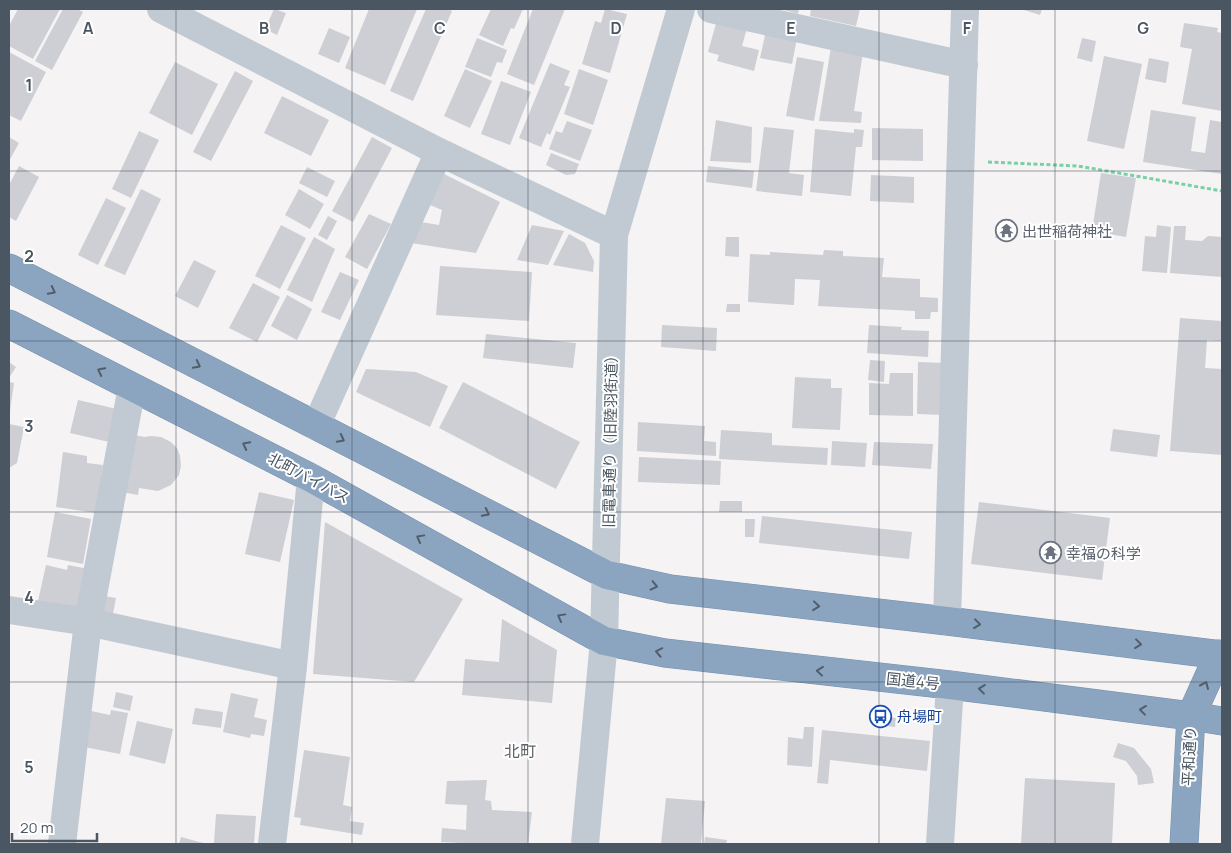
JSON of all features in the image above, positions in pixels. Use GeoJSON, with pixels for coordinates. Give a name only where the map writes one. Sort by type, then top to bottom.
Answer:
{"type":"FeatureCollection","features":[{"type":"Feature","properties":{"kind":"highway"},"geometry":{"type":"LineString","coordinates":[[9,268],[607,575],[670,590],[947,621],[1221,658]]}},
{"type":"Feature","properties":{"kind":"highway","name":"北町バイパス"},"geometry":{"type":"LineString","coordinates":[[9,324],[311,478],[604,641]]}},
{"type":"Feature","properties":{"kind":"highway","name":"国道4号"},"geometry":{"type":"LineString","coordinates":[[604,641],[665,654],[950,685],[1222,721]]}},
{"type":"Feature","properties":{"kind":"highway","name":"平和通り"},"geometry":{"type":"LineString","coordinates":[[1184,844],[1191,716],[1221,658]]}},
{"type":"Feature","properties":{"kind":"street"},"geometry":{"type":"LineString","coordinates":[[160,9],[439,152],[614,235]]}},
{"type":"Feature","properties":{"kind":"street","name":"旧電車通り（旧陸羽街道）"},"geometry":{"type":"LineString","coordinates":[[585,844],[604,641],[614,235],[681,9]]}},
{"type":"Feature","properties":{"kind":"street"},"geometry":{"type":"LineString","coordinates":[[711,9],[964,66]]}},
{"type":"Feature","properties":{"kind":"street"},"geometry":{"type":"LineString","coordinates":[[947,621],[965,9]]}},
{"type":"Feature","properties":{"kind":"street"},"geometry":{"type":"LineString","coordinates":[[316,426],[439,152]]}},
{"type":"Feature","properties":{"kind":"street"},"geometry":{"type":"LineString","coordinates":[[62,844],[88,622],[132,387]]}},
{"type":"Feature","properties":{"kind":"street"},"geometry":{"type":"LineString","coordinates":[[272,844],[293,666],[311,478]]}},
{"type":"Feature","properties":{"kind":"street"},"geometry":{"type":"LineString","coordinates":[[9,610],[88,622],[293,666]]}},
{"type":"Feature","properties":{"kind":"street"},"geometry":{"type":"LineString","coordinates":[[940,844],[950,685]]}},
{"type":"Feature","properties":{"kind":"path"},"geometry":{"type":"LineString","coordinates":[[962,160],[1078,166],[1222,191]]}},
{"type":"Feature","properties":{"kind":"building"},"geometry":{"type":"Polygon","coordinates":[[[18,9],[60,9],[33,59],[9,46],[9,26],[18,9]]]}},
{"type":"Feature","properties":{"kind":"building"},"geometry":{"type":"Polygon","coordinates":[[[63,9],[77,9],[83,12],[52,70],[35,61],[63,9]]]}},
{"type":"Feature","properties":{"kind":"building"},"geometry":{"type":"Polygon","coordinates":[[[274,9],[286,13],[277,35],[265,29],[274,9]]]}},
{"type":"Feature","properties":{"kind":"building"},"geometry":{"type":"Polygon","coordinates":[[[369,9],[417,9],[385,85],[345,68],[369,9]]]}},
{"type":"Feature","properties":{"kind":"building"},"geometry":{"type":"Polygon","coordinates":[[[426,9],[447,9],[452,11],[413,101],[390,91],[426,9]]]}},
{"type":"Feature","properties":{"kind":"building"},"geometry":{"type":"Polygon","coordinates":[[[491,9],[523,9],[514,29],[511,28],[503,46],[479,35],[491,9]]]}},
{"type":"Feature","properties":{"kind":"building"},"geometry":{"type":"Polygon","coordinates":[[[533,9],[565,9],[534,85],[507,74],[533,9]]]}},
{"type":"Feature","properties":{"kind":"building"},"geometry":{"type":"Polygon","coordinates":[[[605,9],[627,14],[610,73],[582,64],[595,21],[601,23],[605,9]]]}},
{"type":"Feature","properties":{"kind":"building"},"geometry":{"type":"Polygon","coordinates":[[[781,9],[799,9],[798,14],[781,9]]]}},
{"type":"Feature","properties":{"kind":"building"},"geometry":{"type":"Polygon","coordinates":[[[811,9],[860,9],[856,26],[810,16],[811,9]]]}},
{"type":"Feature","properties":{"kind":"building"},"geometry":{"type":"Polygon","coordinates":[[[1021,9],[1042,9],[1040,15],[1021,9]]]}},
{"type":"Feature","properties":{"kind":"building"},"geometry":{"type":"Polygon","coordinates":[[[717,20],[747,28],[742,46],[759,50],[754,71],[717,61],[719,55],[708,52],[717,20]]]}},
{"type":"Feature","properties":{"kind":"building"},"geometry":{"type":"Polygon","coordinates":[[[1184,23],[1218,28],[1217,32],[1222,33],[1222,111],[1182,104],[1192,49],[1180,47],[1184,23]]]}},
{"type":"Feature","properties":{"kind":"building"},"geometry":{"type":"Polygon","coordinates":[[[329,28],[350,37],[339,63],[318,54],[329,28]]]}},
{"type":"Feature","properties":{"kind":"building"},"geometry":{"type":"Polygon","coordinates":[[[766,31],[797,38],[792,64],[760,58],[766,31]]]}},
{"type":"Feature","properties":{"kind":"building"},"geometry":{"type":"Polygon","coordinates":[[[477,38],[507,50],[502,63],[497,62],[491,77],[465,67],[477,38]]]}},
{"type":"Feature","properties":{"kind":"building"},"geometry":{"type":"Polygon","coordinates":[[[1082,38],[1096,41],[1092,62],[1077,58],[1082,38]]]}},
{"type":"Feature","properties":{"kind":"building"},"geometry":{"type":"Polygon","coordinates":[[[831,47],[863,52],[854,111],[862,112],[861,123],[819,121],[831,47]]]}},
{"type":"Feature","properties":{"kind":"building"},"geometry":{"type":"Polygon","coordinates":[[[9,52],[46,72],[21,121],[9,115],[9,52]]]}},
{"type":"Feature","properties":{"kind":"building"},"geometry":{"type":"Polygon","coordinates":[[[1104,56],[1142,64],[1124,149],[1087,141],[1104,56]]]}},
{"type":"Feature","properties":{"kind":"building"},"geometry":{"type":"Polygon","coordinates":[[[797,57],[824,62],[814,121],[786,116],[797,57]]]}},
{"type":"Feature","properties":{"kind":"building"},"geometry":{"type":"Polygon","coordinates":[[[1149,58],[1169,62],[1166,83],[1145,79],[1149,58]]]}},
{"type":"Feature","properties":{"kind":"building"},"geometry":{"type":"Polygon","coordinates":[[[175,62],[218,84],[192,135],[149,113],[175,62]]]}},
{"type":"Feature","properties":{"kind":"building"},"geometry":{"type":"Polygon","coordinates":[[[550,63],[570,71],[564,85],[570,87],[550,135],[547,133],[541,147],[519,138],[550,63]]]}},
{"type":"Feature","properties":{"kind":"building"},"geometry":{"type":"Polygon","coordinates":[[[465,69],[492,81],[470,128],[444,116],[465,69]]]}},
{"type":"Feature","properties":{"kind":"building"},"geometry":{"type":"Polygon","coordinates":[[[579,69],[608,80],[593,125],[564,114],[579,69]]]}},
{"type":"Feature","properties":{"kind":"building"},"geometry":{"type":"Polygon","coordinates":[[[235,71],[253,81],[211,161],[193,152],[235,71]]]}},
{"type":"Feature","properties":{"kind":"building"},"geometry":{"type":"Polygon","coordinates":[[[501,81],[531,92],[510,145],[481,134],[501,81]]]}},
{"type":"Feature","properties":{"kind":"building"},"geometry":{"type":"Polygon","coordinates":[[[282,96],[329,120],[311,156],[264,133],[282,96]]]}},
{"type":"Feature","properties":{"kind":"building"},"geometry":{"type":"Polygon","coordinates":[[[1151,110],[1196,117],[1191,151],[1205,153],[1210,120],[1222,122],[1222,174],[1143,162],[1151,110]]]}},
{"type":"Feature","properties":{"kind":"building"},"geometry":{"type":"Polygon","coordinates":[[[716,120],[752,127],[751,163],[710,161],[716,120]]]}},
{"type":"Feature","properties":{"kind":"building"},"geometry":{"type":"Polygon","coordinates":[[[567,121],[592,130],[580,161],[549,149],[556,131],[562,133],[567,121]]]}},
{"type":"Feature","properties":{"kind":"building"},"geometry":{"type":"Polygon","coordinates":[[[764,127],[794,130],[789,173],[804,175],[802,196],[756,191],[764,127]]]}},
{"type":"Feature","properties":{"kind":"building"},"geometry":{"type":"Polygon","coordinates":[[[872,128],[923,129],[923,161],[872,160],[872,128]]]}},
{"type":"Feature","properties":{"kind":"building"},"geometry":{"type":"Polygon","coordinates":[[[815,129],[854,133],[854,129],[864,130],[862,147],[856,147],[851,196],[810,192],[815,129]]]}},
{"type":"Feature","properties":{"kind":"building"},"geometry":{"type":"Polygon","coordinates":[[[139,131],[159,140],[131,198],[112,189],[139,131]]]}},
{"type":"Feature","properties":{"kind":"building"},"geometry":{"type":"Polygon","coordinates":[[[9,137],[19,143],[9,161],[9,137]]]}},
{"type":"Feature","properties":{"kind":"building"},"geometry":{"type":"Polygon","coordinates":[[[372,137],[392,148],[353,222],[332,211],[372,137]]]}},
{"type":"Feature","properties":{"kind":"building"},"geometry":{"type":"Polygon","coordinates":[[[551,153],[579,164],[575,174],[566,175],[546,165],[551,153]]]}},
{"type":"Feature","properties":{"kind":"building"},"geometry":{"type":"Polygon","coordinates":[[[19,166],[39,177],[16,221],[9,217],[9,185],[19,166]]]}},
{"type":"Feature","properties":{"kind":"building"},"geometry":{"type":"Polygon","coordinates":[[[708,166],[754,171],[752,188],[706,182],[708,166]]]}},
{"type":"Feature","properties":{"kind":"building"},"geometry":{"type":"Polygon","coordinates":[[[307,167],[335,181],[327,197],[299,183],[307,167]]]}},
{"type":"Feature","properties":{"kind":"building"},"geometry":{"type":"Polygon","coordinates":[[[1101,173],[1136,178],[1126,237],[1092,231],[1101,173]]]}},
{"type":"Feature","properties":{"kind":"building"},"geometry":{"type":"Polygon","coordinates":[[[444,174],[500,202],[476,253],[411,243],[421,222],[439,225],[442,210],[430,205],[444,174]]]}},
{"type":"Feature","properties":{"kind":"building"},"geometry":{"type":"Polygon","coordinates":[[[871,175],[914,177],[914,203],[870,201],[871,175]]]}},
{"type":"Feature","properties":{"kind":"building"},"geometry":{"type":"Polygon","coordinates":[[[141,189],[161,199],[125,275],[104,266],[141,189]]]}},
{"type":"Feature","properties":{"kind":"building"},"geometry":{"type":"Polygon","coordinates":[[[299,189],[324,204],[310,229],[285,215],[299,189]]]}},
{"type":"Feature","properties":{"kind":"building"},"geometry":{"type":"Polygon","coordinates":[[[106,198],[126,208],[98,265],[78,255],[106,198]]]}},
{"type":"Feature","properties":{"kind":"building"},"geometry":{"type":"Polygon","coordinates":[[[369,214],[391,224],[367,269],[345,257],[369,214]]]}},
{"type":"Feature","properties":{"kind":"building"},"geometry":{"type":"Polygon","coordinates":[[[328,216],[337,221],[327,240],[318,235],[328,216]]]}},
{"type":"Feature","properties":{"kind":"building"},"geometry":{"type":"Polygon","coordinates":[[[998,224],[1015,227],[1012,241],[995,238],[998,224]]]}},
{"type":"Feature","properties":{"kind":"building"},"geometry":{"type":"Polygon","coordinates":[[[281,225],[306,238],[280,289],[255,276],[281,225]]]}},
{"type":"Feature","properties":{"kind":"building"},"geometry":{"type":"Polygon","coordinates":[[[532,225],[564,231],[548,265],[517,260],[532,225]]]}},
{"type":"Feature","properties":{"kind":"building"},"geometry":{"type":"Polygon","coordinates":[[[1157,225],[1171,227],[1167,273],[1142,271],[1145,236],[1156,237],[1157,225]]]}},
{"type":"Feature","properties":{"kind":"building"},"geometry":{"type":"Polygon","coordinates":[[[1174,226],[1186,226],[1185,240],[1202,241],[1208,236],[1222,237],[1222,277],[1170,273],[1174,226]]]}},
{"type":"Feature","properties":{"kind":"building"},"geometry":{"type":"Polygon","coordinates":[[[569,234],[585,243],[594,261],[593,272],[553,265],[569,234]]]}},
{"type":"Feature","properties":{"kind":"building"},"geometry":{"type":"Polygon","coordinates":[[[314,237],[335,249],[312,302],[287,290],[314,237]]]}},
{"type":"Feature","properties":{"kind":"building"},"geometry":{"type":"Polygon","coordinates":[[[726,237],[739,237],[739,257],[725,256],[726,237]]]}},
{"type":"Feature","properties":{"kind":"building"},"geometry":{"type":"Polygon","coordinates":[[[824,250],[843,251],[843,256],[884,258],[882,277],[920,279],[920,297],[938,298],[938,312],[931,312],[930,319],[915,319],[915,311],[818,306],[820,280],[795,279],[794,305],[748,302],[750,254],[770,255],[770,252],[823,255],[824,250]]]}},
{"type":"Feature","properties":{"kind":"building"},"geometry":{"type":"Polygon","coordinates":[[[194,260],[216,271],[198,308],[175,296],[194,260]]]}},
{"type":"Feature","properties":{"kind":"building"},"geometry":{"type":"Polygon","coordinates":[[[440,266],[532,272],[529,321],[436,315],[440,266]]]}},
{"type":"Feature","properties":{"kind":"building"},"geometry":{"type":"Polygon","coordinates":[[[340,272],[359,280],[340,320],[321,312],[340,272]]]}},
{"type":"Feature","properties":{"kind":"building"},"geometry":{"type":"Polygon","coordinates":[[[253,283],[280,297],[257,342],[229,328],[253,283]]]}},
{"type":"Feature","properties":{"kind":"building"},"geometry":{"type":"Polygon","coordinates":[[[287,295],[312,309],[297,340],[271,326],[287,295]]]}},
{"type":"Feature","properties":{"kind":"building"},"geometry":{"type":"Polygon","coordinates":[[[727,304],[740,304],[740,312],[726,312],[727,304]]]}},
{"type":"Feature","properties":{"kind":"building"},"geometry":{"type":"Polygon","coordinates":[[[1180,318],[1222,321],[1222,341],[1207,340],[1205,368],[1222,369],[1222,455],[1170,451],[1180,318]]]}},
{"type":"Feature","properties":{"kind":"building"},"geometry":{"type":"Polygon","coordinates":[[[662,325],[717,328],[716,351],[661,347],[662,325]]]}},
{"type":"Feature","properties":{"kind":"building"},"geometry":{"type":"Polygon","coordinates":[[[869,325],[902,327],[901,330],[929,331],[928,357],[867,353],[869,325]]]}},
{"type":"Feature","properties":{"kind":"building"},"geometry":{"type":"Polygon","coordinates":[[[486,334],[576,343],[573,368],[483,358],[486,334]]]}},
{"type":"Feature","properties":{"kind":"building"},"geometry":{"type":"Polygon","coordinates":[[[870,360],[885,361],[884,382],[868,380],[870,360]]]}},
{"type":"Feature","properties":{"kind":"building"},"geometry":{"type":"Polygon","coordinates":[[[9,362],[16,367],[9,378],[9,362]]]}},
{"type":"Feature","properties":{"kind":"building"},"geometry":{"type":"Polygon","coordinates":[[[918,362],[945,363],[944,415],[917,414],[918,362]]]}},
{"type":"Feature","properties":{"kind":"building"},"geometry":{"type":"Polygon","coordinates":[[[366,369],[416,372],[448,386],[430,427],[356,392],[366,369]]]}},
{"type":"Feature","properties":{"kind":"building"},"geometry":{"type":"Polygon","coordinates":[[[890,373],[913,373],[913,416],[869,415],[869,383],[889,384],[890,373]]]}},
{"type":"Feature","properties":{"kind":"building"},"geometry":{"type":"Polygon","coordinates":[[[795,377],[831,379],[831,388],[842,388],[840,430],[792,428],[795,377]]]}},
{"type":"Feature","properties":{"kind":"building"},"geometry":{"type":"Polygon","coordinates":[[[9,382],[14,383],[10,411],[9,411],[9,382]]]}},
{"type":"Feature","properties":{"kind":"building"},"geometry":{"type":"Polygon","coordinates":[[[463,382],[580,442],[556,489],[439,428],[463,382]]]}},
{"type":"Feature","properties":{"kind":"building"},"geometry":{"type":"Polygon","coordinates":[[[78,400],[117,409],[109,442],[70,433],[78,400]]]}},
{"type":"Feature","properties":{"kind":"building"},"geometry":{"type":"Polygon","coordinates":[[[638,422],[705,426],[704,441],[716,442],[716,456],[637,451],[638,422]]]}},
{"type":"Feature","properties":{"kind":"building"},"geometry":{"type":"Polygon","coordinates":[[[9,424],[24,427],[17,463],[9,468],[9,424]]]}},
{"type":"Feature","properties":{"kind":"building"},"geometry":{"type":"Polygon","coordinates":[[[1113,429],[1160,435],[1157,457],[1110,451],[1113,429]]]}},
{"type":"Feature","properties":{"kind":"building"},"geometry":{"type":"Polygon","coordinates":[[[721,430],[772,433],[772,445],[828,448],[827,465],[719,459],[721,430]]]}},
{"type":"Feature","properties":{"kind":"building"},"geometry":{"type":"Polygon","coordinates":[[[133,435],[161,437],[171,442],[177,448],[181,466],[179,475],[171,485],[158,491],[139,488],[138,495],[122,492],[133,435]]]}},
{"type":"Feature","properties":{"kind":"building"},"geometry":{"type":"Polygon","coordinates":[[[832,441],[867,443],[865,467],[831,465],[832,441]]]}},
{"type":"Feature","properties":{"kind":"building"},"geometry":{"type":"Polygon","coordinates":[[[874,442],[933,444],[931,469],[872,465],[874,442]]]}},
{"type":"Feature","properties":{"kind":"building"},"geometry":{"type":"Polygon","coordinates":[[[63,452],[87,456],[87,463],[103,465],[96,513],[56,507],[63,452]]]}},
{"type":"Feature","properties":{"kind":"building"},"geometry":{"type":"Polygon","coordinates":[[[639,457],[721,461],[720,485],[638,482],[639,457]]]}},
{"type":"Feature","properties":{"kind":"building"},"geometry":{"type":"Polygon","coordinates":[[[259,492],[294,500],[280,562],[245,554],[259,492]]]}},
{"type":"Feature","properties":{"kind":"building"},"geometry":{"type":"Polygon","coordinates":[[[720,501],[742,501],[742,512],[719,512],[720,501]]]}},
{"type":"Feature","properties":{"kind":"building"},"geometry":{"type":"Polygon","coordinates":[[[979,502],[1110,518],[1102,580],[971,564],[979,502]]]}},
{"type":"Feature","properties":{"kind":"building"},"geometry":{"type":"Polygon","coordinates":[[[55,512],[91,519],[83,564],[47,557],[55,512]]]}},
{"type":"Feature","properties":{"kind":"building"},"geometry":{"type":"Polygon","coordinates":[[[762,516],[912,532],[909,559],[759,543],[762,516]]]}},
{"type":"Feature","properties":{"kind":"building"},"geometry":{"type":"Polygon","coordinates":[[[745,519],[755,519],[754,537],[745,537],[745,519]]]}},
{"type":"Feature","properties":{"kind":"building"},"geometry":{"type":"Polygon","coordinates":[[[325,522],[463,599],[414,682],[313,674],[325,522]]]}},
{"type":"Feature","properties":{"kind":"building"},"geometry":{"type":"Polygon","coordinates":[[[46,565],[67,570],[68,565],[89,569],[80,611],[38,601],[46,565]]]}},
{"type":"Feature","properties":{"kind":"building"},"geometry":{"type":"Polygon","coordinates":[[[103,596],[116,598],[112,619],[99,616],[103,596]]]}},
{"type":"Feature","properties":{"kind":"building"},"geometry":{"type":"Polygon","coordinates":[[[502,619],[557,650],[552,703],[462,695],[465,659],[499,662],[502,619]]]}},
{"type":"Feature","properties":{"kind":"building"},"geometry":{"type":"Polygon","coordinates":[[[116,692],[133,696],[130,711],[113,707],[116,692]]]}},
{"type":"Feature","properties":{"kind":"building"},"geometry":{"type":"Polygon","coordinates":[[[231,693],[258,699],[254,717],[267,720],[264,736],[251,734],[250,738],[223,732],[231,693]]]}},
{"type":"Feature","properties":{"kind":"building"},"geometry":{"type":"Polygon","coordinates":[[[195,708],[223,712],[221,728],[192,724],[195,708]]]}},
{"type":"Feature","properties":{"kind":"building"},"geometry":{"type":"Polygon","coordinates":[[[111,710],[128,713],[120,754],[84,747],[91,711],[110,715],[111,710]]]}},
{"type":"Feature","properties":{"kind":"building"},"geometry":{"type":"Polygon","coordinates":[[[873,715],[896,718],[895,727],[872,724],[873,715]]]}},
{"type":"Feature","properties":{"kind":"building"},"geometry":{"type":"Polygon","coordinates":[[[137,721],[173,729],[165,764],[129,755],[137,721]]]}},
{"type":"Feature","properties":{"kind":"building"},"geometry":{"type":"Polygon","coordinates":[[[804,727],[814,727],[812,767],[787,765],[788,737],[803,739],[804,727]]]}},
{"type":"Feature","properties":{"kind":"building"},"geometry":{"type":"Polygon","coordinates":[[[822,730],[930,741],[927,771],[830,760],[828,784],[817,783],[822,730]]]}},
{"type":"Feature","properties":{"kind":"building"},"geometry":{"type":"Polygon","coordinates":[[[1118,743],[1134,748],[1151,769],[1154,783],[1138,785],[1137,776],[1126,761],[1113,757],[1118,743]]]}},
{"type":"Feature","properties":{"kind":"building"},"geometry":{"type":"Polygon","coordinates":[[[304,750],[350,757],[343,805],[352,807],[350,821],[364,823],[362,835],[300,825],[301,818],[294,817],[304,750]]]}},
{"type":"Feature","properties":{"kind":"building"},"geometry":{"type":"Polygon","coordinates":[[[1025,778],[1115,783],[1112,844],[1021,844],[1025,778]]]}},
{"type":"Feature","properties":{"kind":"building"},"geometry":{"type":"Polygon","coordinates":[[[487,780],[485,800],[491,801],[492,810],[532,812],[528,844],[441,842],[442,828],[466,830],[467,805],[445,804],[447,781],[487,780]]]}},
{"type":"Feature","properties":{"kind":"building"},"geometry":{"type":"Polygon","coordinates":[[[666,798],[705,801],[701,844],[661,844],[666,798]]]}},
{"type":"Feature","properties":{"kind":"building"},"geometry":{"type":"Polygon","coordinates":[[[216,814],[256,816],[254,844],[214,843],[216,814]]]}},
{"type":"Feature","properties":{"kind":"building"},"geometry":{"type":"Polygon","coordinates":[[[181,837],[207,844],[179,844],[181,837]]]}},
{"type":"Feature","properties":{"kind":"building"},"geometry":{"type":"Polygon","coordinates":[[[705,837],[727,840],[726,844],[704,844],[705,837]]]}},
{"type":"Feature","properties":{"kind":"place","name":"出世稲荷神社"},"geometry":{"type":"Point","coordinates":[1006,231]}},
{"type":"Feature","properties":{"kind":"place","name":"幸福の科学"},"geometry":{"type":"Point","coordinates":[1050,553]}},
{"type":"Feature","properties":{"kind":"place","name":"舟場町"},"geometry":{"type":"Point","coordinates":[881,716]}},
{"type":"Feature","properties":{"kind":"district","name":"北町"},"geometry":{"type":"Point","coordinates":[520,751]}}]}
